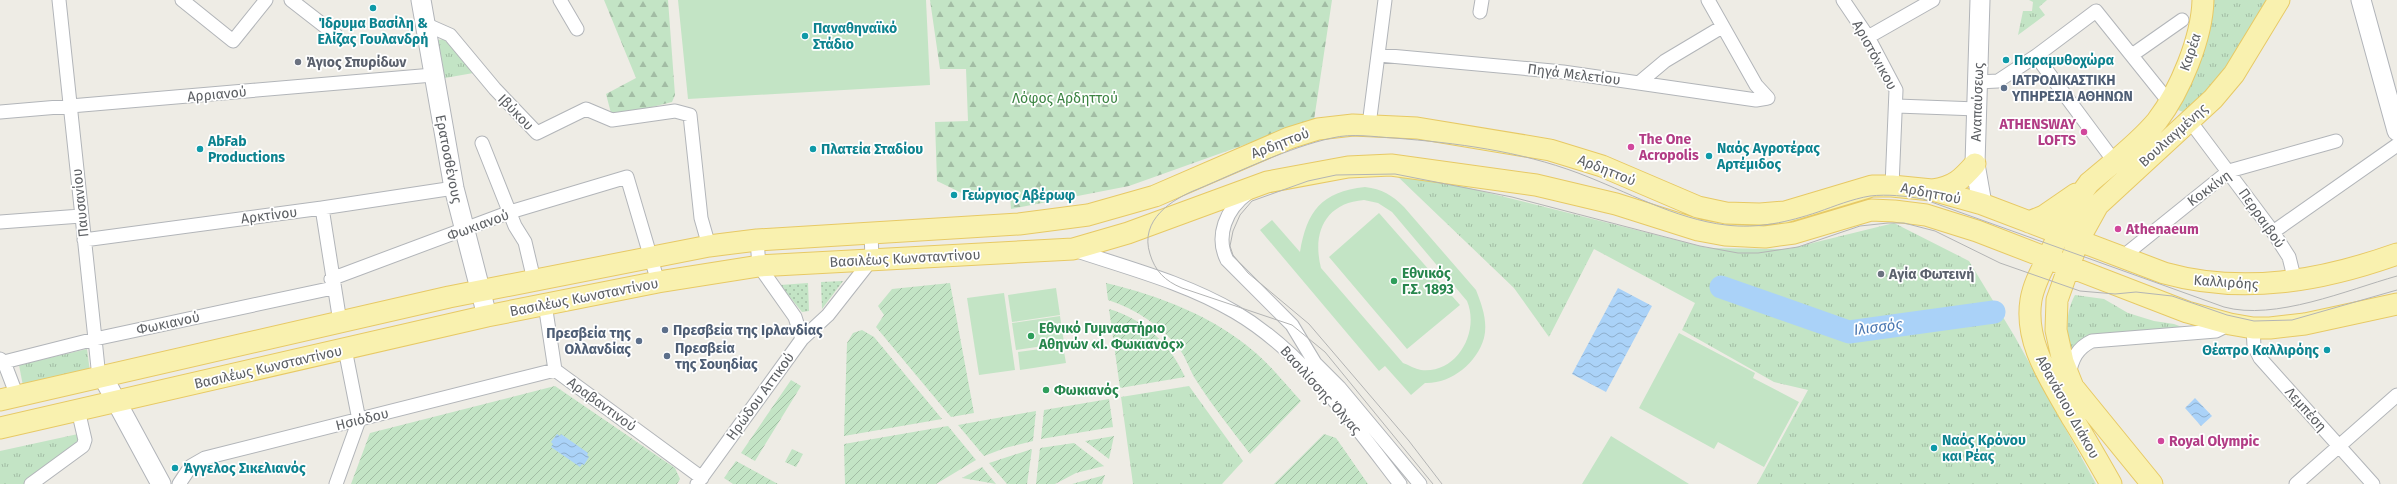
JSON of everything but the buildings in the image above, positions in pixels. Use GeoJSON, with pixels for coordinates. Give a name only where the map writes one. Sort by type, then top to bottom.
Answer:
{"type":"FeatureCollection","features":[{"type":"Feature","properties":{"kind":"main road","name":"Καρέα"},"geometry":{"type":"LineString","coordinates":[[2169,102],[2193,48],[2203,0]]}},
{"type":"Feature","properties":{"kind":"main road","name":"Βουλιαγμένης"},"geometry":{"type":"LineString","coordinates":[[2068,268],[2078,241],[2090,216],[2107,195],[2213,99],[2234,74],[2279,0]]}},
{"type":"Feature","properties":{"kind":"main road","name":"Βουλιαγμένης"},"geometry":{"type":"LineString","coordinates":[[2047,260],[2076,201],[2089,184],[2152,127],[2169,102]]}},
{"type":"Feature","properties":{"kind":"main road","name":"Αρδηττού"},"geometry":{"type":"LineString","coordinates":[[1155,196],[1289,138],[1318,129],[1344,125],[1369,125],[1417,128],[1462,134],[1556,152],[1602,166],[1698,207],[1726,213],[1760,214],[1785,212],[1864,188],[1892,186],[1932,190],[1982,204],[2059,234]]}},
{"type":"Feature","properties":{"kind":"main road"},"geometry":{"type":"LineString","coordinates":[[1932,190],[1948,188],[1959,182],[1975,164]]}},
{"type":"Feature","properties":{"kind":"main road","name":"Αρδηττού"},"geometry":{"type":"LineString","coordinates":[[1174,217],[1267,182],[1348,167],[1391,165],[1536,185],[1616,204],[1698,230],[1738,236],[1765,237],[1794,233],[1871,210],[1926,215],[1956,224],[2047,260]]}},
{"type":"Feature","properties":{"kind":"main road"},"geometry":{"type":"LineString","coordinates":[[2029,222],[2063,204],[2089,184]]}},
{"type":"Feature","properties":{"kind":"main road","name":"Βασιλέως Κωνσταντίνου"},"geometry":{"type":"LineString","coordinates":[[8,398],[480,291],[709,246],[757,240],[1059,221],[1088,215],[1155,196]]}},
{"type":"Feature","properties":{"kind":"main road","name":"Βασιλέως Κωνσταντίνου"},"geometry":{"type":"LineString","coordinates":[[0,428],[487,316],[658,282],[759,266],[1073,249],[1174,217]]}},
{"type":"Feature","properties":{"kind":"main road","name":"Καλλιρόης"},"geometry":{"type":"LineString","coordinates":[[2059,234],[2164,273],[2194,281],[2263,285],[2295,281],[2360,266],[2397,254]]}},
{"type":"Feature","properties":{"kind":"main road"},"geometry":{"type":"LineString","coordinates":[[2047,260],[2187,312],[2230,324],[2253,328],[2270,328],[2305,324],[2397,304]]}},
{"type":"Feature","properties":{"kind":"main road","name":"Αθανάσιου Διάκου"},"geometry":{"type":"LineString","coordinates":[[2047,260],[2031,300],[2032,336],[2046,372],[2111,484]]}},
{"type":"Feature","properties":{"kind":"main road","name":"Αθανάσιου Διάκου"},"geometry":{"type":"LineString","coordinates":[[2068,268],[2057,300],[2054,318],[2059,346],[2069,377],[2080,398],[2152,484]]}},
{"type":"Feature","properties":{"kind":"street","name":"Παυσανίου"},"geometry":{"type":"LineString","coordinates":[[59,0],[98,368],[161,484]]}},
{"type":"Feature","properties":{"kind":"street"},"geometry":{"type":"LineString","coordinates":[[182,0],[234,41],[266,0]]}},
{"type":"Feature","properties":{"kind":"street"},"geometry":{"type":"LineString","coordinates":[[291,0],[336,35]]}},
{"type":"Feature","properties":{"kind":"street","name":"Ερατοσθένους"},"geometry":{"type":"LineString","coordinates":[[421,0],[454,188],[487,316]]}},
{"type":"Feature","properties":{"kind":"street"},"geometry":{"type":"LineString","coordinates":[[560,0],[577,30]]}},
{"type":"Feature","properties":{"kind":"street"},"geometry":{"type":"LineString","coordinates":[[1369,125],[1385,0]]}},
{"type":"Feature","properties":{"kind":"street"},"geometry":{"type":"LineString","coordinates":[[1640,82],[1665,61],[1722,27],[1708,0]]}},
{"type":"Feature","properties":{"kind":"street","name":"Αριστόνικου"},"geometry":{"type":"LineString","coordinates":[[1843,0],[1868,37],[1896,90],[1897,106],[1892,186]]}},
{"type":"Feature","properties":{"kind":"street"},"geometry":{"type":"LineString","coordinates":[[1868,37],[1933,0]]}},
{"type":"Feature","properties":{"kind":"street","name":"Αναπαύσεως"},"geometry":{"type":"LineString","coordinates":[[1980,0],[1975,164],[1982,204]]}},
{"type":"Feature","properties":{"kind":"street"},"geometry":{"type":"LineString","coordinates":[[2361,0],[2396,122]]}},
{"type":"Feature","properties":{"kind":"street"},"geometry":{"type":"LineString","coordinates":[[1978,82],[1998,81],[2036,56],[2096,6],[2169,102]]}},
{"type":"Feature","properties":{"kind":"street","name":"Καρέα"},"geometry":{"type":"LineString","coordinates":[[2132,55],[2182,20]]}},
{"type":"Feature","properties":{"kind":"street","name":"Ιβύκου"},"geometry":{"type":"LineString","coordinates":[[425,24],[450,35],[494,89],[537,133],[586,109],[612,120],[676,111],[690,115],[702,218],[709,246]]}},
{"type":"Feature","properties":{"kind":"street","name":"Πηγά Μελετίου"},"geometry":{"type":"LineString","coordinates":[[1378,55],[1563,72],[1756,100],[1768,98],[1756,85],[1722,27]]}},
{"type":"Feature","properties":{"kind":"street"},"geometry":{"type":"LineString","coordinates":[[2036,56],[2114,161]]}},
{"type":"Feature","properties":{"kind":"street","name":"Αρριανού"},"geometry":{"type":"LineString","coordinates":[[0,112],[433,75]]}},
{"type":"Feature","properties":{"kind":"street"},"geometry":{"type":"LineString","coordinates":[[1897,106],[1977,109]]}},
{"type":"Feature","properties":{"kind":"street","name":"Περραιβού"},"geometry":{"type":"LineString","coordinates":[[2190,121],[2229,171],[2273,232],[2289,257],[2295,281]]}},
{"type":"Feature","properties":{"kind":"street","name":"Κοκκίνη"},"geometry":{"type":"LineString","coordinates":[[2121,258],[2229,171],[2336,141]]}},
{"type":"Feature","properties":{"kind":"street"},"geometry":{"type":"LineString","coordinates":[[482,143],[515,226],[525,242],[534,280]]}},
{"type":"Feature","properties":{"kind":"street"},"geometry":{"type":"LineString","coordinates":[[2273,232],[2397,145]]}},
{"type":"Feature","properties":{"kind":"street","name":"Φωκιανού"},"geometry":{"type":"LineString","coordinates":[[2,360],[332,284],[510,212],[627,177],[651,258]]}},
{"type":"Feature","properties":{"kind":"street","name":"Βασιλίσσης Όλγας"},"geometry":{"type":"LineString","coordinates":[[1256,186],[1243,196],[1226,219],[1222,229],[1221,248],[1227,260],[1292,325],[1315,363],[1339,387],[1420,484]]}},
{"type":"Feature","properties":{"kind":"street","name":"Αρκτίνου"},"geometry":{"type":"LineString","coordinates":[[84,240],[322,208],[454,188]]}},
{"type":"Feature","properties":{"kind":"street"},"geometry":{"type":"LineString","coordinates":[[322,208],[332,284],[340,322]]}},
{"type":"Feature","properties":{"kind":"street"},"geometry":{"type":"LineString","coordinates":[[0,222],[81,216]]}},
{"type":"Feature","properties":{"kind":"street"},"geometry":{"type":"LineString","coordinates":[[871,233],[872,260]]}},
{"type":"Feature","properties":{"kind":"street"},"geometry":{"type":"LineString","coordinates":[[757,240],[759,266],[795,317],[802,339]]}},
{"type":"Feature","properties":{"kind":"street","name":"Βασιλίσσης Όλγας"},"geometry":{"type":"LineString","coordinates":[[1073,249],[1161,280],[1216,302],[1264,331],[1294,357],[1324,391],[1400,484]]}},
{"type":"Feature","properties":{"kind":"street"},"geometry":{"type":"LineString","coordinates":[[651,258],[658,282]]}},
{"type":"Feature","properties":{"kind":"street","name":"Ηρώδου Αττικού"},"geometry":{"type":"LineString","coordinates":[[700,481],[802,339],[828,315],[872,260]]}},
{"type":"Feature","properties":{"kind":"street","name":"Αραβαντινού"},"geometry":{"type":"LineString","coordinates":[[545,304],[555,370],[700,481]]}},
{"type":"Feature","properties":{"kind":"street"},"geometry":{"type":"LineString","coordinates":[[2069,377],[2074,356],[2084,345],[2092,341],[2216,331],[2230,324]]}},
{"type":"Feature","properties":{"kind":"street","name":"Λεμπέση"},"geometry":{"type":"LineString","coordinates":[[2253,328],[2254,346],[2260,358],[2339,445],[2372,484]]}},
{"type":"Feature","properties":{"kind":"street"},"geometry":{"type":"LineString","coordinates":[[336,484],[359,420],[345,349]]}},
{"type":"Feature","properties":{"kind":"street"},"geometry":{"type":"LineString","coordinates":[[2,360],[8,398]]}},
{"type":"Feature","properties":{"kind":"street","name":"Ησιόδου"},"geometry":{"type":"LineString","coordinates":[[178,484],[191,466],[201,459],[555,370]]}},
{"type":"Feature","properties":{"kind":"street"},"geometry":{"type":"LineString","coordinates":[[2296,484],[2397,395]]}},
{"type":"Feature","properties":{"kind":"street"},"geometry":{"type":"LineString","coordinates":[[32,484],[83,446],[85,440],[78,410]]}},
{"type":"Feature","properties":{"kind":"green space"},"geometry":{"type":"Polygon","coordinates":[[[604,0],[668,0],[675,95],[672,102],[612,117],[606,94],[636,78],[604,0]]]}},
{"type":"Feature","properties":{"kind":"green space","name":"Παναθηναϊκό Στάδιο"},"geometry":{"type":"Polygon","coordinates":[[[678,0],[926,0],[930,85],[688,99],[678,0]]]}},
{"type":"Feature","properties":{"kind":"green space","name":"Λόφος Αρδηττού"},"geometry":{"type":"Polygon","coordinates":[[[930,0],[1332,0],[1314,120],[1129,186],[1011,209],[1010,196],[974,199],[937,181],[935,122],[968,121],[966,69],[940,69],[930,0]]]}},
{"type":"Feature","properties":{"kind":"green space"},"geometry":{"type":"Polygon","coordinates":[[[2029,0],[2047,0],[2039,7],[2045,15],[2018,35],[2023,11],[2032,11],[2033,2],[2029,0]]]}},
{"type":"Feature","properties":{"kind":"green space"},"geometry":{"type":"Polygon","coordinates":[[[2214,0],[2266,0],[2242,42],[2221,73],[2186,113],[2178,110],[2202,56],[2213,15],[2214,0]]]}},
{"type":"Feature","properties":{"kind":"green space"},"geometry":{"type":"Polygon","coordinates":[[[449,38],[479,72],[445,78],[438,40],[449,38]]]}},
{"type":"Feature","properties":{"kind":"green space"},"geometry":{"type":"Polygon","coordinates":[[[1395,174],[1465,187],[1708,248],[1788,249],[1894,223],[1969,261],[2015,337],[2096,484],[1757,484],[1808,390],[1774,382],[1682,330],[1695,303],[1594,249],[1549,337],[1514,288],[1395,174]]]}},
{"type":"Feature","properties":{"kind":"green space"},"geometry":{"type":"Polygon","coordinates":[[[1365,187],[1377,189],[1391,196],[1400,203],[1476,290],[1482,308],[1485,320],[1485,332],[1481,347],[1475,356],[1462,370],[1453,376],[1444,380],[1425,383],[1411,395],[1385,366],[1379,371],[1260,230],[1272,220],[1300,252],[1307,225],[1319,206],[1327,199],[1350,190],[1365,187]],[[1364,200],[1351,202],[1340,207],[1331,214],[1324,222],[1320,232],[1318,243],[1321,268],[1403,363],[1421,370],[1434,369],[1445,365],[1455,358],[1468,338],[1470,313],[1467,301],[1392,212],[1378,203],[1364,200]]]}},
{"type":"Feature","properties":{"kind":"green space","name":"Εθνικός Γ.Σ. 1893"},"geometry":{"type":"Polygon","coordinates":[[[1379,213],[1460,305],[1407,349],[1329,257],[1379,213]]]}},
{"type":"Feature","properties":{"kind":"green space"},"geometry":{"type":"Polygon","coordinates":[[[843,281],[822,309],[821,282],[843,281]]]}},
{"type":"Feature","properties":{"kind":"green space"},"geometry":{"type":"Polygon","coordinates":[[[808,283],[809,311],[802,312],[780,285],[808,283]]]}},
{"type":"Feature","properties":{"kind":"green space"},"geometry":{"type":"Polygon","coordinates":[[[950,283],[974,413],[951,417],[876,327],[884,315],[878,306],[892,289],[950,283]]]}},
{"type":"Feature","properties":{"kind":"green space"},"geometry":{"type":"Polygon","coordinates":[[[1106,283],[1166,301],[1205,318],[1240,341],[1263,359],[1301,401],[1250,454],[1207,397],[1194,377],[1182,353],[1173,341],[1148,319],[1129,308],[1108,300],[1106,283]]]}},
{"type":"Feature","properties":{"kind":"green space"},"geometry":{"type":"Polygon","coordinates":[[[1056,288],[1060,315],[1012,322],[1008,295],[1056,288]]]}},
{"type":"Feature","properties":{"kind":"green space"},"geometry":{"type":"Polygon","coordinates":[[[1004,293],[1015,370],[979,375],[967,298],[1004,293]]]}},
{"type":"Feature","properties":{"kind":"green space"},"geometry":{"type":"Polygon","coordinates":[[[2075,295],[2104,299],[2128,313],[2154,321],[2174,324],[2190,330],[2188,334],[2091,334],[2069,351],[2067,329],[2068,315],[2075,295]]]}},
{"type":"Feature","properties":{"kind":"green space"},"geometry":{"type":"Polygon","coordinates":[[[1109,309],[1134,319],[1154,334],[1172,354],[1185,377],[1120,388],[1109,309]]]}},
{"type":"Feature","properties":{"kind":"green space"},"geometry":{"type":"Polygon","coordinates":[[[1060,316],[1064,343],[1016,350],[1012,323],[1060,316]]]}},
{"type":"Feature","properties":{"kind":"green space"},"geometry":{"type":"Polygon","coordinates":[[[862,330],[874,337],[942,419],[844,436],[847,343],[853,333],[862,330]]]}},
{"type":"Feature","properties":{"kind":"green space"},"geometry":{"type":"Polygon","coordinates":[[[1679,333],[1755,373],[1753,378],[1799,402],[1764,467],[1718,442],[1714,449],[1639,408],[1679,333]]]}},
{"type":"Feature","properties":{"kind":"green space"},"geometry":{"type":"Polygon","coordinates":[[[1063,346],[1066,363],[1020,370],[1018,352],[1063,346]]]}},
{"type":"Feature","properties":{"kind":"green space"},"geometry":{"type":"Polygon","coordinates":[[[87,349],[90,372],[23,386],[19,365],[87,349]]]}},
{"type":"Feature","properties":{"kind":"green space"},"geometry":{"type":"Polygon","coordinates":[[[791,380],[801,386],[755,461],[741,453],[791,380]]]}},
{"type":"Feature","properties":{"kind":"green space"},"geometry":{"type":"Polygon","coordinates":[[[555,386],[675,468],[680,479],[677,484],[351,484],[370,433],[555,386]]]}},
{"type":"Feature","properties":{"kind":"green space"},"geometry":{"type":"Polygon","coordinates":[[[1189,386],[1243,461],[1222,484],[1133,484],[1121,397],[1189,386]]]}},
{"type":"Feature","properties":{"kind":"green space"},"geometry":{"type":"Polygon","coordinates":[[[1109,399],[1113,427],[1041,439],[1044,410],[1109,399]]]}},
{"type":"Feature","properties":{"kind":"green space"},"geometry":{"type":"Polygon","coordinates":[[[1036,411],[1033,441],[1005,448],[984,456],[958,425],[1036,411]]]}},
{"type":"Feature","properties":{"kind":"green space"},"geometry":{"type":"Polygon","coordinates":[[[948,426],[976,460],[936,484],[845,484],[844,444],[948,426]]]}},
{"type":"Feature","properties":{"kind":"green space"},"geometry":{"type":"Polygon","coordinates":[[[78,434],[81,447],[26,484],[0,484],[0,451],[78,434]]]}},
{"type":"Feature","properties":{"kind":"green space"},"geometry":{"type":"Polygon","coordinates":[[[1324,434],[1336,438],[1368,484],[1274,484],[1324,434]]]}},
{"type":"Feature","properties":{"kind":"green space"},"geometry":{"type":"Polygon","coordinates":[[[1114,436],[1109,459],[1085,441],[1114,436]]]}},
{"type":"Feature","properties":{"kind":"green space"},"geometry":{"type":"Polygon","coordinates":[[[1611,436],[1689,484],[1582,484],[1611,436]]]}},
{"type":"Feature","properties":{"kind":"green space"},"geometry":{"type":"Polygon","coordinates":[[[1074,443],[1104,466],[1076,473],[1055,484],[1036,484],[1040,448],[1074,443]]]}},
{"type":"Feature","properties":{"kind":"green space"},"geometry":{"type":"Polygon","coordinates":[[[792,449],[803,454],[796,467],[785,462],[792,449]]]}},
{"type":"Feature","properties":{"kind":"green space"},"geometry":{"type":"Polygon","coordinates":[[[1032,449],[1027,484],[1007,484],[989,463],[1032,449]]]}},
{"type":"Feature","properties":{"kind":"green space"},"geometry":{"type":"Polygon","coordinates":[[[736,461],[778,484],[733,484],[724,478],[736,461]]]}},
{"type":"Feature","properties":{"kind":"green space"},"geometry":{"type":"Polygon","coordinates":[[[982,467],[996,484],[962,478],[982,467]]]}},
{"type":"Feature","properties":{"kind":"green space"},"geometry":{"type":"Polygon","coordinates":[[[1105,475],[1102,484],[1072,484],[1105,475]]]}},
{"type":"Feature","properties":{"kind":"water"},"geometry":{"type":"Polygon","coordinates":[[[1618,288],[1652,306],[1606,392],[1572,374],[1618,288]]]}},
{"type":"Feature","properties":{"kind":"water"},"geometry":{"type":"Polygon","coordinates":[[[2195,398],[2212,416],[2201,426],[2185,408],[2195,398]]]}},
{"type":"Feature","properties":{"kind":"water"},"geometry":{"type":"Polygon","coordinates":[[[557,434],[560,436],[561,434],[588,453],[587,455],[589,457],[584,465],[582,464],[580,467],[551,447],[553,444],[551,442],[557,434]]]}},
{"type":"Feature","properties":{"kind":"waterway","name":"Ιλισσός"},"geometry":{"type":"LineString","coordinates":[[1721,287],[1849,332],[1994,312]]}},
{"type":"Feature","properties":{"kind":"tram line"},"geometry":{"type":"LineString","coordinates":[[1433,484],[1325,352],[1292,325],[1182,288],[1166,279],[1152,260],[1148,242],[1149,231],[1153,221],[1160,212],[1168,205],[1188,193],[1299,147],[1332,138],[1363,136],[1464,145],[1533,159],[1578,173],[1669,211],[1707,222],[1726,225],[1750,226],[1784,222],[1870,196],[1883,195],[1923,199],[2224,307],[2244,310],[2266,310],[2311,302],[2397,276]]}},
{"type":"Feature","properties":{"kind":"tram line"},"geometry":{"type":"LineString","coordinates":[[1442,484],[1409,441],[1309,324],[1248,273],[1233,255],[1230,246],[1233,231],[1240,215],[1252,201],[1308,181],[1336,175],[1395,174],[1512,197],[1700,246],[1738,253],[1758,253],[1798,247],[1860,226],[1904,223],[1935,231],[2000,263],[2080,291],[2115,294],[2136,292],[2172,296],[2227,315],[2254,321],[2292,320],[2397,290]]}},
{"type":"Feature","properties":{"kind":"place","name":"Ίδρυμα Βασίλη & Ελίζας Γουλανδρή"},"geometry":{"type":"Point","coordinates":[373,8]}},
{"type":"Feature","properties":{"kind":"place","name":"Παναθηναϊκό Στάδιο"},"geometry":{"type":"Point","coordinates":[805,36]}},
{"type":"Feature","properties":{"kind":"place","name":"Παραμυθοχώρα"},"geometry":{"type":"Point","coordinates":[2006,60]}},
{"type":"Feature","properties":{"kind":"place","name":"Άγιος Σπυρίδων"},"geometry":{"type":"Point","coordinates":[298,62]}},
{"type":"Feature","properties":{"kind":"place","name":"ΙΑΤΡΟΔΙΚΑΣΤΙΚΗ ΥΠΗΡΕΣΙΑ ΑΘΗΝΩΝ"},"geometry":{"type":"Point","coordinates":[2004,88]}},
{"type":"Feature","properties":{"kind":"place","name":"ATHENSWAY LOFTS"},"geometry":{"type":"Point","coordinates":[2084,132]}},
{"type":"Feature","properties":{"kind":"place","name":"The One Acropolis"},"geometry":{"type":"Point","coordinates":[1631,147]}},
{"type":"Feature","properties":{"kind":"place","name":"AbFab Productions"},"geometry":{"type":"Point","coordinates":[200,149]}},
{"type":"Feature","properties":{"kind":"place","name":"Πλατεία Σταδίου"},"geometry":{"type":"Point","coordinates":[813,149]}},
{"type":"Feature","properties":{"kind":"place","name":"Ναός Αγροτέρας Αρτέμιδος"},"geometry":{"type":"Point","coordinates":[1709,156]}},
{"type":"Feature","properties":{"kind":"place","name":"Γεώργιος Αβέρωφ"},"geometry":{"type":"Point","coordinates":[954,195]}},
{"type":"Feature","properties":{"kind":"place","name":"Athenaeum"},"geometry":{"type":"Point","coordinates":[2118,229]}},
{"type":"Feature","properties":{"kind":"place","name":"Αγία Φωτεινή"},"geometry":{"type":"Point","coordinates":[1881,274]}},
{"type":"Feature","properties":{"kind":"place","name":"Εθνικός Γ.Σ. 1893"},"geometry":{"type":"Point","coordinates":[1394,281]}},
{"type":"Feature","properties":{"kind":"place","name":"Πρεσβεία της Ιρλανδίας"},"geometry":{"type":"Point","coordinates":[665,330]}},
{"type":"Feature","properties":{"kind":"place","name":"Εθνικό Γυμναστήριο Αθηνών «Ι. Φωκιανός»"},"geometry":{"type":"Point","coordinates":[1031,336]}},
{"type":"Feature","properties":{"kind":"place","name":"Πρεσβεία της Ολλανδίας"},"geometry":{"type":"Point","coordinates":[639,341]}},
{"type":"Feature","properties":{"kind":"place","name":"Θέατρο Καλλιρόης"},"geometry":{"type":"Point","coordinates":[2327,350]}},
{"type":"Feature","properties":{"kind":"place","name":"Πρεσβεία της Σουηδίας"},"geometry":{"type":"Point","coordinates":[667,356]}},
{"type":"Feature","properties":{"kind":"place","name":"Φωκιανός"},"geometry":{"type":"Point","coordinates":[1046,390]}},
{"type":"Feature","properties":{"kind":"place","name":"Royal Olympic"},"geometry":{"type":"Point","coordinates":[2161,441]}},
{"type":"Feature","properties":{"kind":"place","name":"Ναός Κρόνου και Ρέας"},"geometry":{"type":"Point","coordinates":[1934,448]}},
{"type":"Feature","properties":{"kind":"place","name":"Άγγελος Σικελιανός"},"geometry":{"type":"Point","coordinates":[175,468]}}]}
